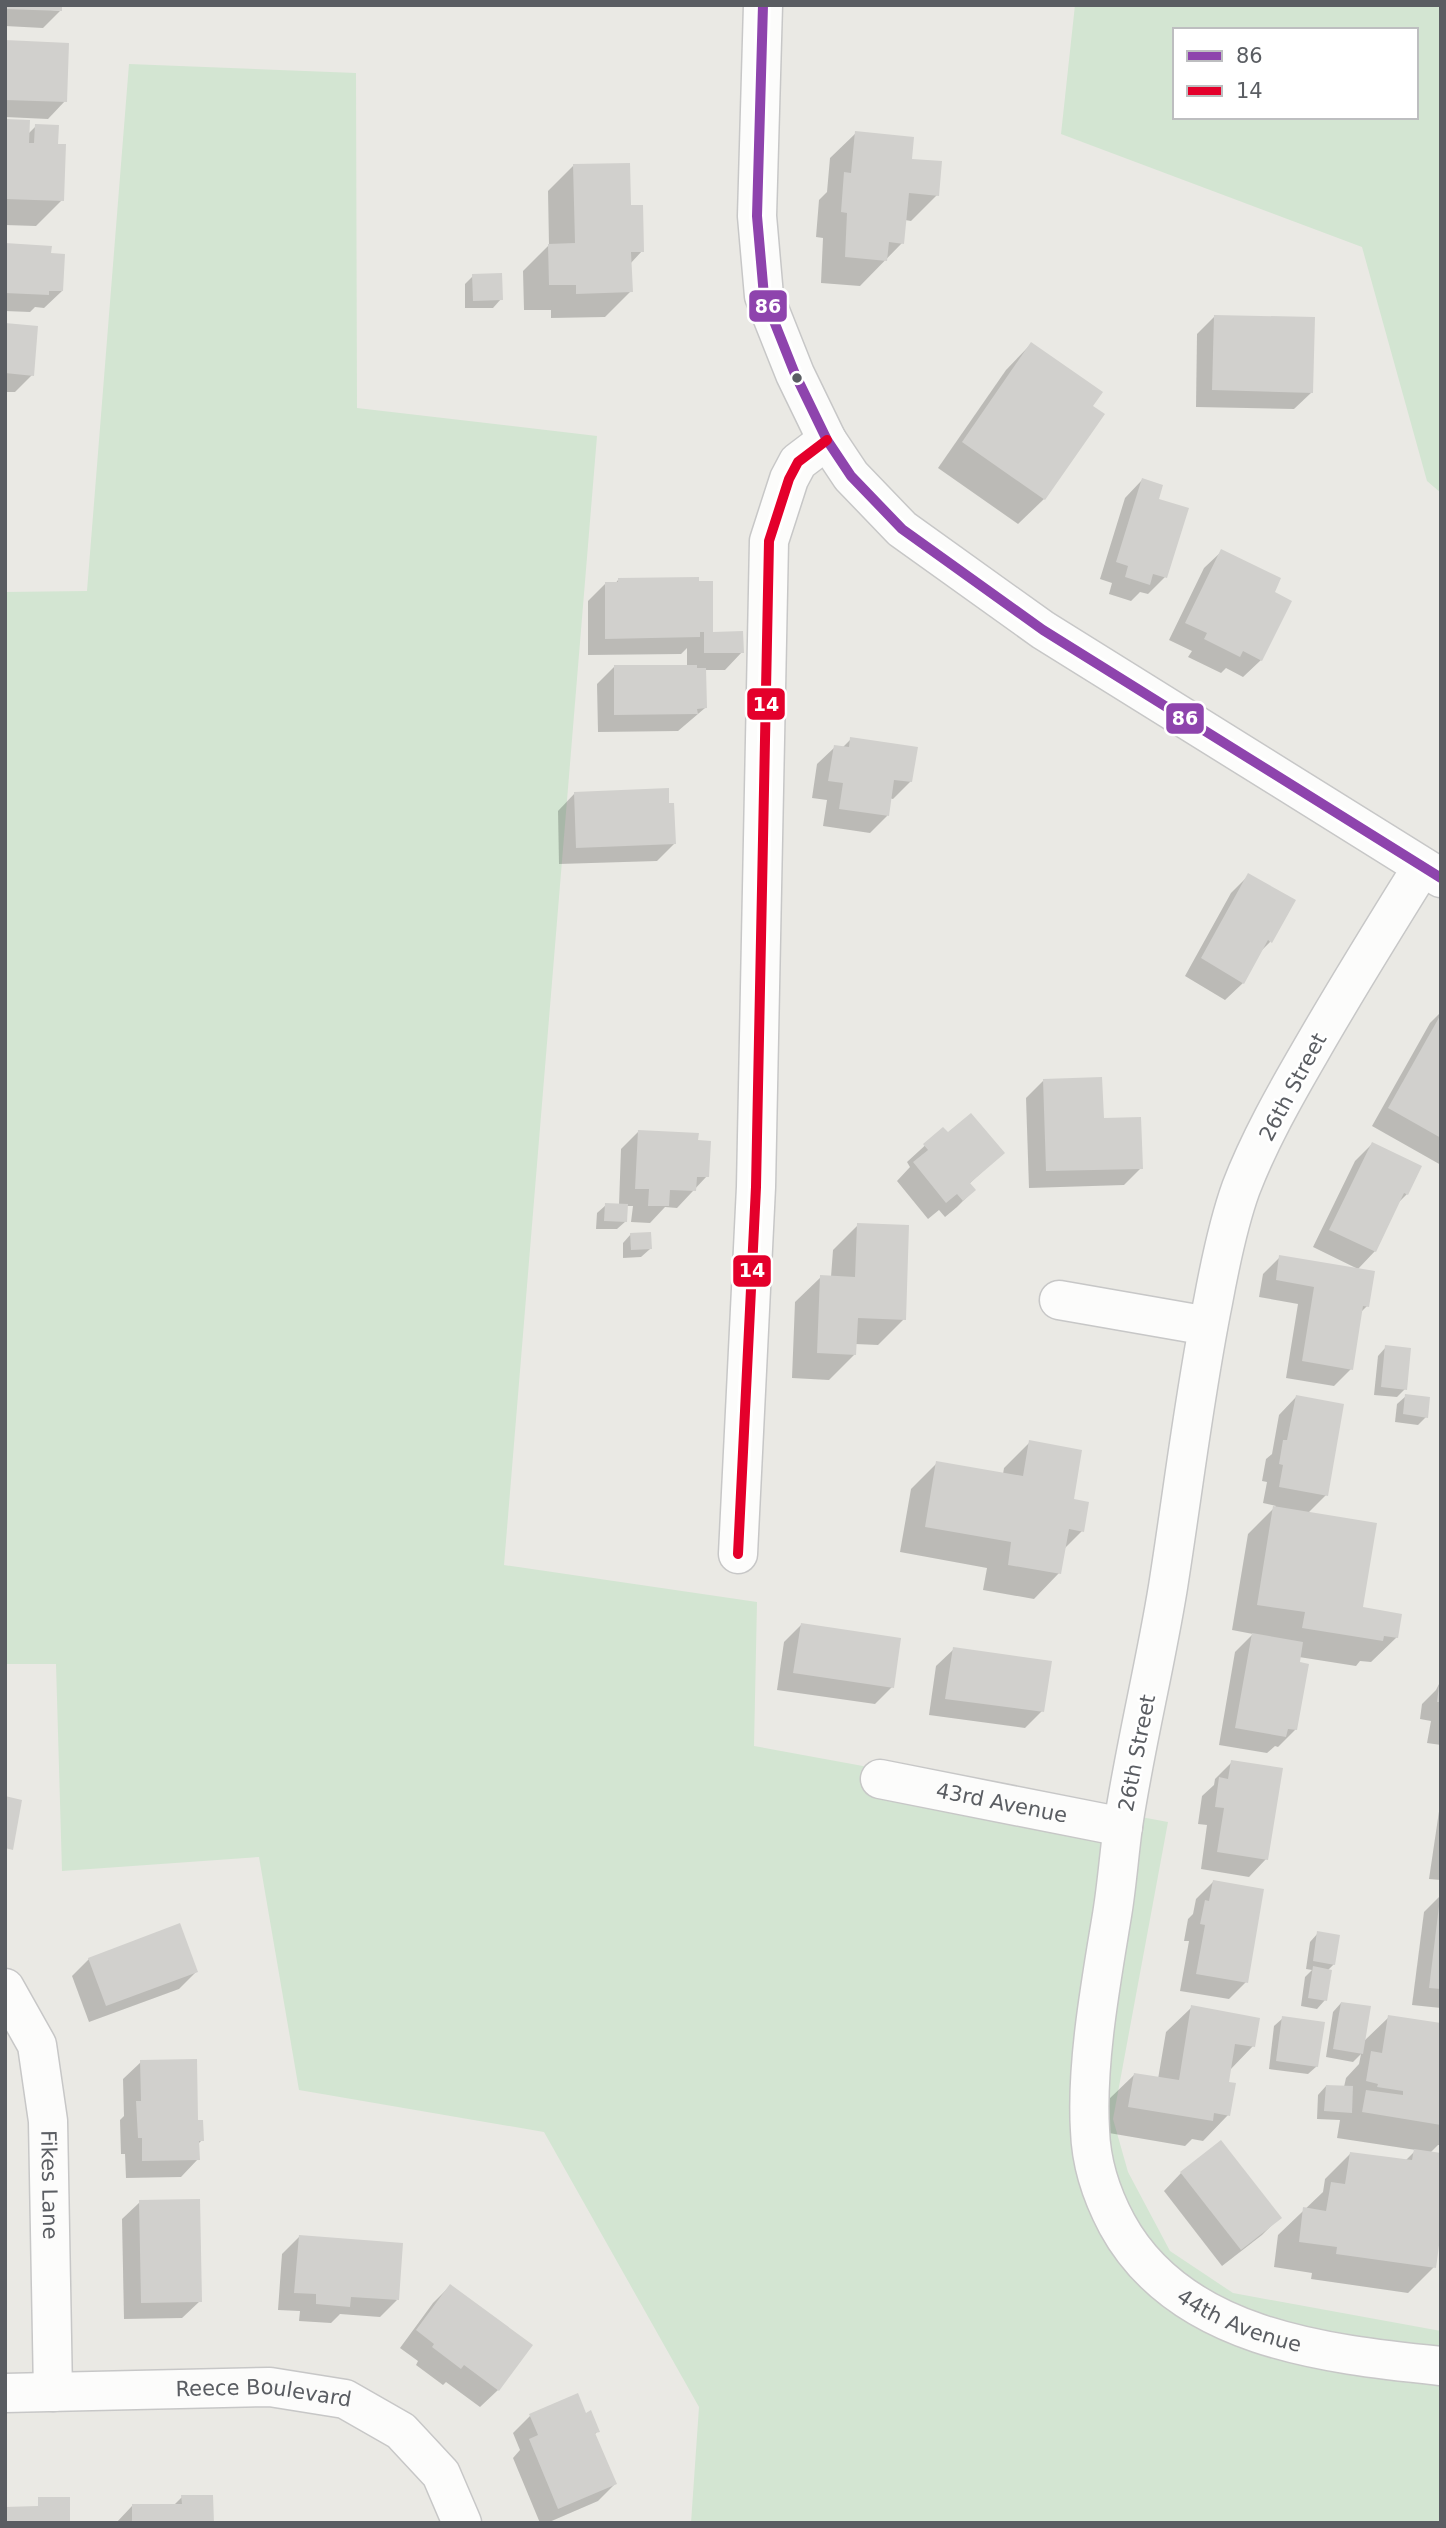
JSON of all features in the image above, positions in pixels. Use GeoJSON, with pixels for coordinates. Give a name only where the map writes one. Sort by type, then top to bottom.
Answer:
{"type":"FeatureCollection","features":[{"type":"Feature","properties":{"kind":"street"},"geometry":{"type":"LineString","coordinates":[[763,5],[757,216],[764,296],[795,374],[827,440],[851,476],[902,529],[1042,630],[1432,872]]}},
{"type":"Feature","properties":{"kind":"street"},"geometry":{"type":"LineString","coordinates":[[738,1554],[756,1188],[764,838],[763,735],[769,541],[789,479],[798,462],[827,440]]}},
{"type":"Feature","properties":{"kind":"street","name":"26th Street"},"geometry":{"type":"LineString","coordinates":[[1097,2182],[1090,2131],[1091,2083],[1101,1985],[1123,1826],[1167,1589],[1204,1340],[1220,1263],[1246,1178],[1283,1098],[1358,968],[1432,872]]}},
{"type":"Feature","properties":{"kind":"street"},"geometry":{"type":"LineString","coordinates":[[1059,1300],[1208,1326]]}},
{"type":"Feature","properties":{"kind":"street","name":"43rd Avenue"},"geometry":{"type":"LineString","coordinates":[[880,1779],[1123,1826]]}},
{"type":"Feature","properties":{"kind":"street","name":"Fikes Lane"},"geometry":{"type":"LineString","coordinates":[[5,1988],[37,2045],[48,2121],[53,2392]]}},
{"type":"Feature","properties":{"kind":"street","name":"44th Avenue"},"geometry":{"type":"LineString","coordinates":[[1097,2182],[1118,2227],[1148,2268],[1186,2301],[1231,2325],[1280,2340],[1378,2360],[1441,2366]]}},
{"type":"Feature","properties":{"kind":"street","name":"Reece Boulevard"},"geometry":{"type":"LineString","coordinates":[[5,2393],[270,2387],[345,2399],[401,2431],[442,2474],[462,2523]]}},
{"type":"Feature","properties":{"kind":"green space"},"geometry":{"type":"Polygon","coordinates":[[[1075,5],[1441,5],[1441,493],[1427,481],[1362,247],[1061,134],[1075,5]]]}},
{"type":"Feature","properties":{"kind":"green space"},"geometry":{"type":"Polygon","coordinates":[[[129,64],[356,73],[357,408],[597,436],[504,1565],[757,1602],[754,1746],[1168,1822],[1113,2119],[1128,2172],[1170,2251],[1233,2293],[1441,2331],[1441,2523],[691,2523],[699,2407],[544,2132],[299,2090],[259,1857],[62,1871],[56,1664],[5,1664],[5,592],[87,591],[129,64]]]}},
{"type":"Feature","properties":{"kind":"building"},"geometry":{"type":"Polygon","coordinates":[[[5,5],[62,5],[62,11],[5,9],[5,5]]]}},
{"type":"Feature","properties":{"kind":"building"},"geometry":{"type":"Polygon","coordinates":[[[5,40],[69,43],[67,102],[5,100],[5,40]]]}},
{"type":"Feature","properties":{"kind":"building"},"geometry":{"type":"Polygon","coordinates":[[[5,119],[30,120],[29,143],[34,143],[35,124],[59,125],[58,144],[66,144],[64,201],[5,199],[5,119]]]}},
{"type":"Feature","properties":{"kind":"building"},"geometry":{"type":"Polygon","coordinates":[[[855,131],[914,137],[912,159],[942,161],[939,196],[909,193],[904,244],[889,242],[887,261],[845,257],[847,213],[841,212],[844,172],[851,173],[855,131]]]}},
{"type":"Feature","properties":{"kind":"building"},"geometry":{"type":"Polygon","coordinates":[[[630,163],[631,205],[643,205],[644,252],[631,252],[633,292],[576,294],[576,285],[549,285],[548,244],[575,243],[573,164],[630,163]]]}},
{"type":"Feature","properties":{"kind":"building"},"geometry":{"type":"Polygon","coordinates":[[[5,243],[52,246],[51,253],[65,254],[63,291],[49,291],[49,295],[5,293],[5,243]]]}},
{"type":"Feature","properties":{"kind":"building"},"geometry":{"type":"Polygon","coordinates":[[[502,273],[503,300],[473,301],[472,274],[502,273]]]}},
{"type":"Feature","properties":{"kind":"building"},"geometry":{"type":"Polygon","coordinates":[[[1214,315],[1315,317],[1313,393],[1212,390],[1214,315]]]}},
{"type":"Feature","properties":{"kind":"building"},"geometry":{"type":"Polygon","coordinates":[[[5,323],[38,326],[34,376],[5,373],[5,323]]]}},
{"type":"Feature","properties":{"kind":"building"},"geometry":{"type":"Polygon","coordinates":[[[1031,342],[1103,392],[1093,406],[1105,414],[1045,500],[962,442],[1031,342]]]}},
{"type":"Feature","properties":{"kind":"building"},"geometry":{"type":"Polygon","coordinates":[[[1142,478],[1163,485],[1159,499],[1189,508],[1167,578],[1153,574],[1150,585],[1125,577],[1128,566],[1116,562],[1142,478]]]}},
{"type":"Feature","properties":{"kind":"building"},"geometry":{"type":"Polygon","coordinates":[[[1221,549],[1281,578],[1275,592],[1292,601],[1262,661],[1243,651],[1240,657],[1204,639],[1207,633],[1185,623],[1221,549]]]}},
{"type":"Feature","properties":{"kind":"building"},"geometry":{"type":"Polygon","coordinates":[[[699,577],[699,581],[713,581],[713,632],[743,631],[744,653],[704,653],[704,632],[700,632],[700,637],[605,639],[605,582],[618,582],[618,578],[699,577]]]}},
{"type":"Feature","properties":{"kind":"building"},"geometry":{"type":"Polygon","coordinates":[[[614,665],[697,665],[697,668],[706,668],[707,708],[697,709],[698,714],[614,715],[614,665]]]}},
{"type":"Feature","properties":{"kind":"building"},"geometry":{"type":"Polygon","coordinates":[[[850,737],[918,747],[912,782],[894,780],[889,816],[839,809],[843,783],[828,781],[834,745],[849,747],[850,737]]]}},
{"type":"Feature","properties":{"kind":"building"},"geometry":{"type":"Polygon","coordinates":[[[669,788],[669,803],[674,803],[676,844],[576,848],[574,792],[669,788]]]}},
{"type":"Feature","properties":{"kind":"building"},"geometry":{"type":"Polygon","coordinates":[[[1248,873],[1296,900],[1272,943],[1268,940],[1244,984],[1201,958],[1248,873]]]}},
{"type":"Feature","properties":{"kind":"building"},"geometry":{"type":"Polygon","coordinates":[[[1441,1014],[1441,1138],[1388,1108],[1441,1014]]]}},
{"type":"Feature","properties":{"kind":"building"},"geometry":{"type":"Polygon","coordinates":[[[1102,1077],[1104,1118],[1141,1117],[1143,1169],[1046,1171],[1043,1079],[1102,1077]]]}},
{"type":"Feature","properties":{"kind":"building"},"geometry":{"type":"Polygon","coordinates":[[[971,1113],[1005,1153],[970,1183],[976,1190],[963,1201],[957,1194],[946,1203],[913,1162],[928,1150],[923,1144],[943,1127],[948,1132],[971,1113]]]}},
{"type":"Feature","properties":{"kind":"building"},"geometry":{"type":"Polygon","coordinates":[[[638,1130],[699,1133],[698,1140],[711,1141],[709,1177],[697,1177],[696,1191],[670,1190],[669,1206],[648,1206],[649,1189],[635,1189],[638,1130]]]}},
{"type":"Feature","properties":{"kind":"building"},"geometry":{"type":"Polygon","coordinates":[[[1372,1142],[1422,1166],[1408,1195],[1404,1193],[1376,1252],[1329,1230],[1372,1142]]]}},
{"type":"Feature","properties":{"kind":"building"},"geometry":{"type":"Polygon","coordinates":[[[605,1203],[628,1204],[627,1222],[604,1221],[605,1203]]]}},
{"type":"Feature","properties":{"kind":"building"},"geometry":{"type":"Polygon","coordinates":[[[857,1223],[909,1225],[906,1320],[858,1318],[856,1355],[817,1353],[820,1275],[855,1277],[857,1223]]]}},
{"type":"Feature","properties":{"kind":"building"},"geometry":{"type":"Polygon","coordinates":[[[651,1232],[652,1249],[631,1250],[630,1233],[651,1232]]]}},
{"type":"Feature","properties":{"kind":"building"},"geometry":{"type":"Polygon","coordinates":[[[1279,1255],[1375,1271],[1369,1307],[1363,1306],[1353,1370],[1302,1361],[1314,1287],[1276,1280],[1279,1255]]]}},
{"type":"Feature","properties":{"kind":"building"},"geometry":{"type":"Polygon","coordinates":[[[1385,1345],[1411,1348],[1407,1390],[1381,1387],[1385,1345]]]}},
{"type":"Feature","properties":{"kind":"building"},"geometry":{"type":"Polygon","coordinates":[[[1405,1394],[1430,1397],[1428,1418],[1403,1414],[1405,1394]]]}},
{"type":"Feature","properties":{"kind":"building"},"geometry":{"type":"Polygon","coordinates":[[[1296,1395],[1344,1404],[1328,1496],[1279,1487],[1283,1465],[1279,1464],[1283,1440],[1287,1440],[1296,1395]]]}},
{"type":"Feature","properties":{"kind":"building"},"geometry":{"type":"Polygon","coordinates":[[[1029,1440],[1082,1450],[1074,1499],[1089,1502],[1084,1532],[1069,1529],[1061,1574],[1008,1565],[1011,1542],[925,1527],[936,1461],[1023,1476],[1029,1440]]]}},
{"type":"Feature","properties":{"kind":"building"},"geometry":{"type":"Polygon","coordinates":[[[1273,1506],[1377,1523],[1363,1607],[1402,1614],[1398,1638],[1384,1636],[1383,1641],[1302,1628],[1305,1612],[1257,1605],[1273,1506]]]}},
{"type":"Feature","properties":{"kind":"building"},"geometry":{"type":"Polygon","coordinates":[[[801,1623],[901,1638],[894,1688],[793,1673],[801,1623]]]}},
{"type":"Feature","properties":{"kind":"building"},"geometry":{"type":"Polygon","coordinates":[[[1252,1633],[1303,1642],[1300,1662],[1309,1664],[1297,1730],[1288,1729],[1286,1737],[1235,1728],[1252,1633]]]}},
{"type":"Feature","properties":{"kind":"building"},"geometry":{"type":"Polygon","coordinates":[[[953,1647],[1052,1661],[1044,1712],[945,1699],[953,1647]]]}},
{"type":"Feature","properties":{"kind":"building"},"geometry":{"type":"Polygon","coordinates":[[[1439,1685],[1441,1702],[1437,1702],[1439,1685]]]}},
{"type":"Feature","properties":{"kind":"building"},"geometry":{"type":"Polygon","coordinates":[[[1231,1760],[1283,1768],[1268,1860],[1217,1852],[1224,1808],[1215,1807],[1219,1777],[1228,1779],[1231,1760]]]}},
{"type":"Feature","properties":{"kind":"building"},"geometry":{"type":"Polygon","coordinates":[[[5,1796],[22,1800],[13,1850],[5,1848],[5,1796]]]}},
{"type":"Feature","properties":{"kind":"building"},"geometry":{"type":"Polygon","coordinates":[[[1213,1880],[1264,1889],[1248,1983],[1196,1974],[1205,1925],[1200,1924],[1205,1900],[1209,1901],[1213,1880]]]}},
{"type":"Feature","properties":{"kind":"building"},"geometry":{"type":"Polygon","coordinates":[[[1441,1906],[1441,1989],[1429,1988],[1441,1906]]]}},
{"type":"Feature","properties":{"kind":"building"},"geometry":{"type":"Polygon","coordinates":[[[180,1923],[198,1972],[106,2006],[88,1958],[180,1923]]]}},
{"type":"Feature","properties":{"kind":"building"},"geometry":{"type":"Polygon","coordinates":[[[1317,1931],[1340,1935],[1335,1965],[1313,1961],[1317,1931]]]}},
{"type":"Feature","properties":{"kind":"building"},"geometry":{"type":"Polygon","coordinates":[[[1313,1966],[1332,1970],[1327,2001],[1308,1998],[1313,1966]]]}},
{"type":"Feature","properties":{"kind":"building"},"geometry":{"type":"Polygon","coordinates":[[[1341,2002],[1371,2006],[1363,2054],[1333,2049],[1341,2002]]]}},
{"type":"Feature","properties":{"kind":"building"},"geometry":{"type":"Polygon","coordinates":[[[1191,2005],[1260,2018],[1255,2047],[1235,2044],[1229,2082],[1236,2083],[1230,2116],[1214,2113],[1213,2121],[1128,2107],[1134,2073],[1179,2080],[1191,2005]]]}},
{"type":"Feature","properties":{"kind":"building"},"geometry":{"type":"Polygon","coordinates":[[[1388,2015],[1441,2023],[1441,2125],[1362,2112],[1366,2090],[1403,2095],[1403,2091],[1377,2087],[1378,2084],[1366,2081],[1371,2051],[1382,2053],[1388,2015]]]}},
{"type":"Feature","properties":{"kind":"building"},"geometry":{"type":"Polygon","coordinates":[[[1282,2016],[1325,2022],[1318,2067],[1276,2061],[1282,2016]]]}},
{"type":"Feature","properties":{"kind":"building"},"geometry":{"type":"Polygon","coordinates":[[[197,2059],[198,2120],[203,2120],[204,2141],[199,2141],[200,2160],[142,2161],[142,2138],[138,2138],[136,2101],[141,2101],[140,2060],[197,2059]]]}},
{"type":"Feature","properties":{"kind":"building"},"geometry":{"type":"Polygon","coordinates":[[[1326,2085],[1353,2086],[1352,2113],[1324,2111],[1326,2085]]]}},
{"type":"Feature","properties":{"kind":"building"},"geometry":{"type":"Polygon","coordinates":[[[1221,2140],[1282,2218],[1241,2250],[1180,2172],[1221,2140]]]}},
{"type":"Feature","properties":{"kind":"building"},"geometry":{"type":"Polygon","coordinates":[[[1414,2149],[1441,2153],[1441,2230],[1436,2268],[1336,2254],[1337,2247],[1299,2242],[1303,2207],[1326,2211],[1331,2182],[1345,2184],[1350,2152],[1412,2160],[1414,2149]]]}},
{"type":"Feature","properties":{"kind":"building"},"geometry":{"type":"Polygon","coordinates":[[[200,2199],[202,2302],[141,2303],[139,2200],[200,2199]]]}},
{"type":"Feature","properties":{"kind":"building"},"geometry":{"type":"Polygon","coordinates":[[[299,2235],[403,2243],[399,2300],[351,2297],[350,2307],[316,2304],[316,2294],[294,2293],[299,2235]]]}},
{"type":"Feature","properties":{"kind":"building"},"geometry":{"type":"Polygon","coordinates":[[[450,2284],[533,2345],[499,2391],[464,2365],[461,2369],[432,2347],[434,2344],[416,2330],[450,2284]]]}},
{"type":"Feature","properties":{"kind":"building"},"geometry":{"type":"Polygon","coordinates":[[[578,2393],[586,2413],[591,2410],[600,2432],[595,2433],[617,2484],[558,2509],[529,2439],[538,2435],[529,2414],[578,2393]]]}},
{"type":"Feature","properties":{"kind":"building"},"geometry":{"type":"Polygon","coordinates":[[[181,2495],[213,2495],[214,2523],[132,2523],[132,2504],[182,2504],[181,2495]]]}},
{"type":"Feature","properties":{"kind":"building"},"geometry":{"type":"Polygon","coordinates":[[[38,2497],[70,2497],[70,2523],[5,2523],[5,2507],[38,2506],[38,2497]]]}},
{"type":"Feature","properties":{"kind":"transit line","name":"86"},"geometry":{"type":"LineString","coordinates":[[763,5],[757,216],[764,296],[795,374],[827,440],[851,476],[902,529],[1043,630],[1441,878]]}},
{"type":"Feature","properties":{"kind":"transit line","name":"14"},"geometry":{"type":"LineString","coordinates":[[738,1554],[756,1187],[769,541],[789,479],[798,462],[827,440]]}}]}
